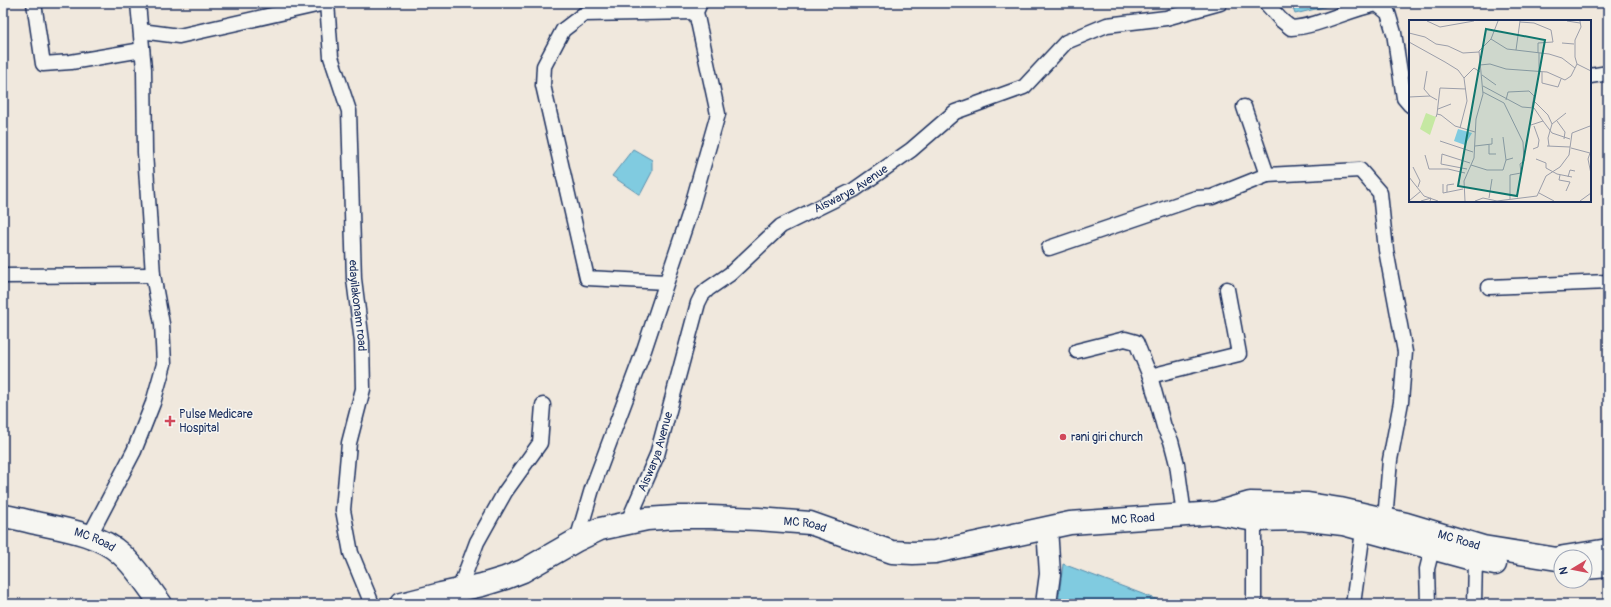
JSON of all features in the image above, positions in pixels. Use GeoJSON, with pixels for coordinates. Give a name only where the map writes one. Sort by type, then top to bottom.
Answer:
{"type":"FeatureCollection","features":[{"type":"Feature","properties":{"kind":"main road","name":"MC Road"},"geometry":{"type":"LineString","coordinates":[[402,604],[446,596],[523,571],[577,540],[600,529],[647,519],[676,517],[758,519],[810,523],[892,552],[913,553],[936,552],[1070,523],[1216,513],[1250,503],[1308,504],[1340,509],[1406,524],[1483,547],[1553,558]]}},
{"type":"Feature","properties":{"kind":"main road","name":"MC Road"},"geometry":{"type":"LineString","coordinates":[[1216,513],[1254,520],[1301,519],[1343,524],[1363,531],[1475,560],[1532,568],[1553,569]]}},
{"type":"Feature","properties":{"kind":"main road","name":"MC Road"},"geometry":{"type":"LineString","coordinates":[[3,516],[89,536],[105,543],[120,552],[133,565],[161,604]]}},
{"type":"Feature","properties":{"kind":"main road"},"geometry":{"type":"LineString","coordinates":[[1593,552],[1608,550]]}},
{"type":"Feature","properties":{"kind":"main road"},"geometry":{"type":"LineString","coordinates":[[1593,567],[1608,566]]}},
{"type":"Feature","properties":{"kind":"street"},"geometry":{"type":"LineString","coordinates":[[34,3],[43,64],[71,62],[142,50]]}},
{"type":"Feature","properties":{"kind":"street"},"geometry":{"type":"LineString","coordinates":[[89,536],[134,451],[153,403],[164,364],[162,324],[153,275],[145,152],[141,31],[138,3]]}},
{"type":"Feature","properties":{"kind":"street"},"geometry":{"type":"LineString","coordinates":[[141,31],[179,36],[326,3]]}},
{"type":"Feature","properties":{"kind":"street","name":"edayilakonam road"},"geometry":{"type":"LineString","coordinates":[[326,3],[331,57],[349,111],[354,279],[362,342],[363,389],[349,443],[343,510],[351,553],[372,604]]}},
{"type":"Feature","properties":{"kind":"street","name":"Aiswarya Avenue"},"geometry":{"type":"LineString","coordinates":[[627,524],[657,455],[698,303],[702,295],[708,289],[730,274],[781,226],[854,190],[911,150],[955,112],[1024,87],[1066,42],[1107,25],[1166,18],[1220,3]]}},
{"type":"Feature","properties":{"kind":"street"},"geometry":{"type":"LineString","coordinates":[[1266,3],[1281,20],[1291,28],[1337,16],[1362,6],[1377,4],[1388,13],[1394,33],[1404,98],[1409,104]]}},
{"type":"Feature","properties":{"kind":"street"},"geometry":{"type":"LineString","coordinates":[[577,540],[592,489],[644,350],[690,212],[718,114],[698,8],[584,14],[563,30],[544,66],[543,85],[587,278],[666,282]]}},
{"type":"Feature","properties":{"kind":"street"},"geometry":{"type":"LineString","coordinates":[[1591,76],[1608,73]]}},
{"type":"Feature","properties":{"kind":"street"},"geometry":{"type":"LineString","coordinates":[[1244,107],[1267,175]]}},
{"type":"Feature","properties":{"kind":"street"},"geometry":{"type":"LineString","coordinates":[[1049,248],[1196,198],[1212,197],[1267,175],[1360,170],[1380,193],[1386,250],[1405,352],[1401,402],[1390,460],[1385,520]]}},
{"type":"Feature","properties":{"kind":"street"},"geometry":{"type":"LineString","coordinates":[[3,276],[153,275]]}},
{"type":"Feature","properties":{"kind":"street"},"geometry":{"type":"LineString","coordinates":[[1489,287],[1608,282]]}},
{"type":"Feature","properties":{"kind":"street"},"geometry":{"type":"LineString","coordinates":[[1150,376],[1239,354],[1227,289]]}},
{"type":"Feature","properties":{"kind":"street"},"geometry":{"type":"LineString","coordinates":[[1077,351],[1125,339],[1136,342],[1150,376],[1164,427],[1171,441],[1177,464],[1184,515]]}},
{"type":"Feature","properties":{"kind":"street"},"geometry":{"type":"LineString","coordinates":[[446,596],[504,492],[540,444],[543,405]]}},
{"type":"Feature","properties":{"kind":"street"},"geometry":{"type":"LineString","coordinates":[[1254,520],[1254,604]]}},
{"type":"Feature","properties":{"kind":"street"},"geometry":{"type":"LineString","coordinates":[[1046,604],[1050,574],[1047,528]]}},
{"type":"Feature","properties":{"kind":"street"},"geometry":{"type":"LineString","coordinates":[[1353,604],[1363,531]]}},
{"type":"Feature","properties":{"kind":"street"},"geometry":{"type":"LineString","coordinates":[[1428,604],[1427,569],[1432,549]]}},
{"type":"Feature","properties":{"kind":"street"},"geometry":{"type":"LineString","coordinates":[[1474,604],[1475,560]]}},
{"type":"Feature","properties":{"kind":"water"},"geometry":{"type":"Polygon","coordinates":[[[1291,3],[1332,3],[1332,5],[1295,14],[1291,3]]]}},
{"type":"Feature","properties":{"kind":"water"},"geometry":{"type":"Polygon","coordinates":[[[633,149],[652,160],[652,172],[640,195],[612,176],[633,149]]]}},
{"type":"Feature","properties":{"kind":"water"},"geometry":{"type":"Polygon","coordinates":[[[1063,564],[1169,604],[1058,604],[1063,564]]]}},
{"type":"Feature","properties":{"kind":"place","name":"Pulse Medicare Hospital"},"geometry":{"type":"Point","coordinates":[170,421]}},
{"type":"Feature","properties":{"kind":"place","name":"rani giri church"},"geometry":{"type":"Point","coordinates":[1063,437]}}]}
